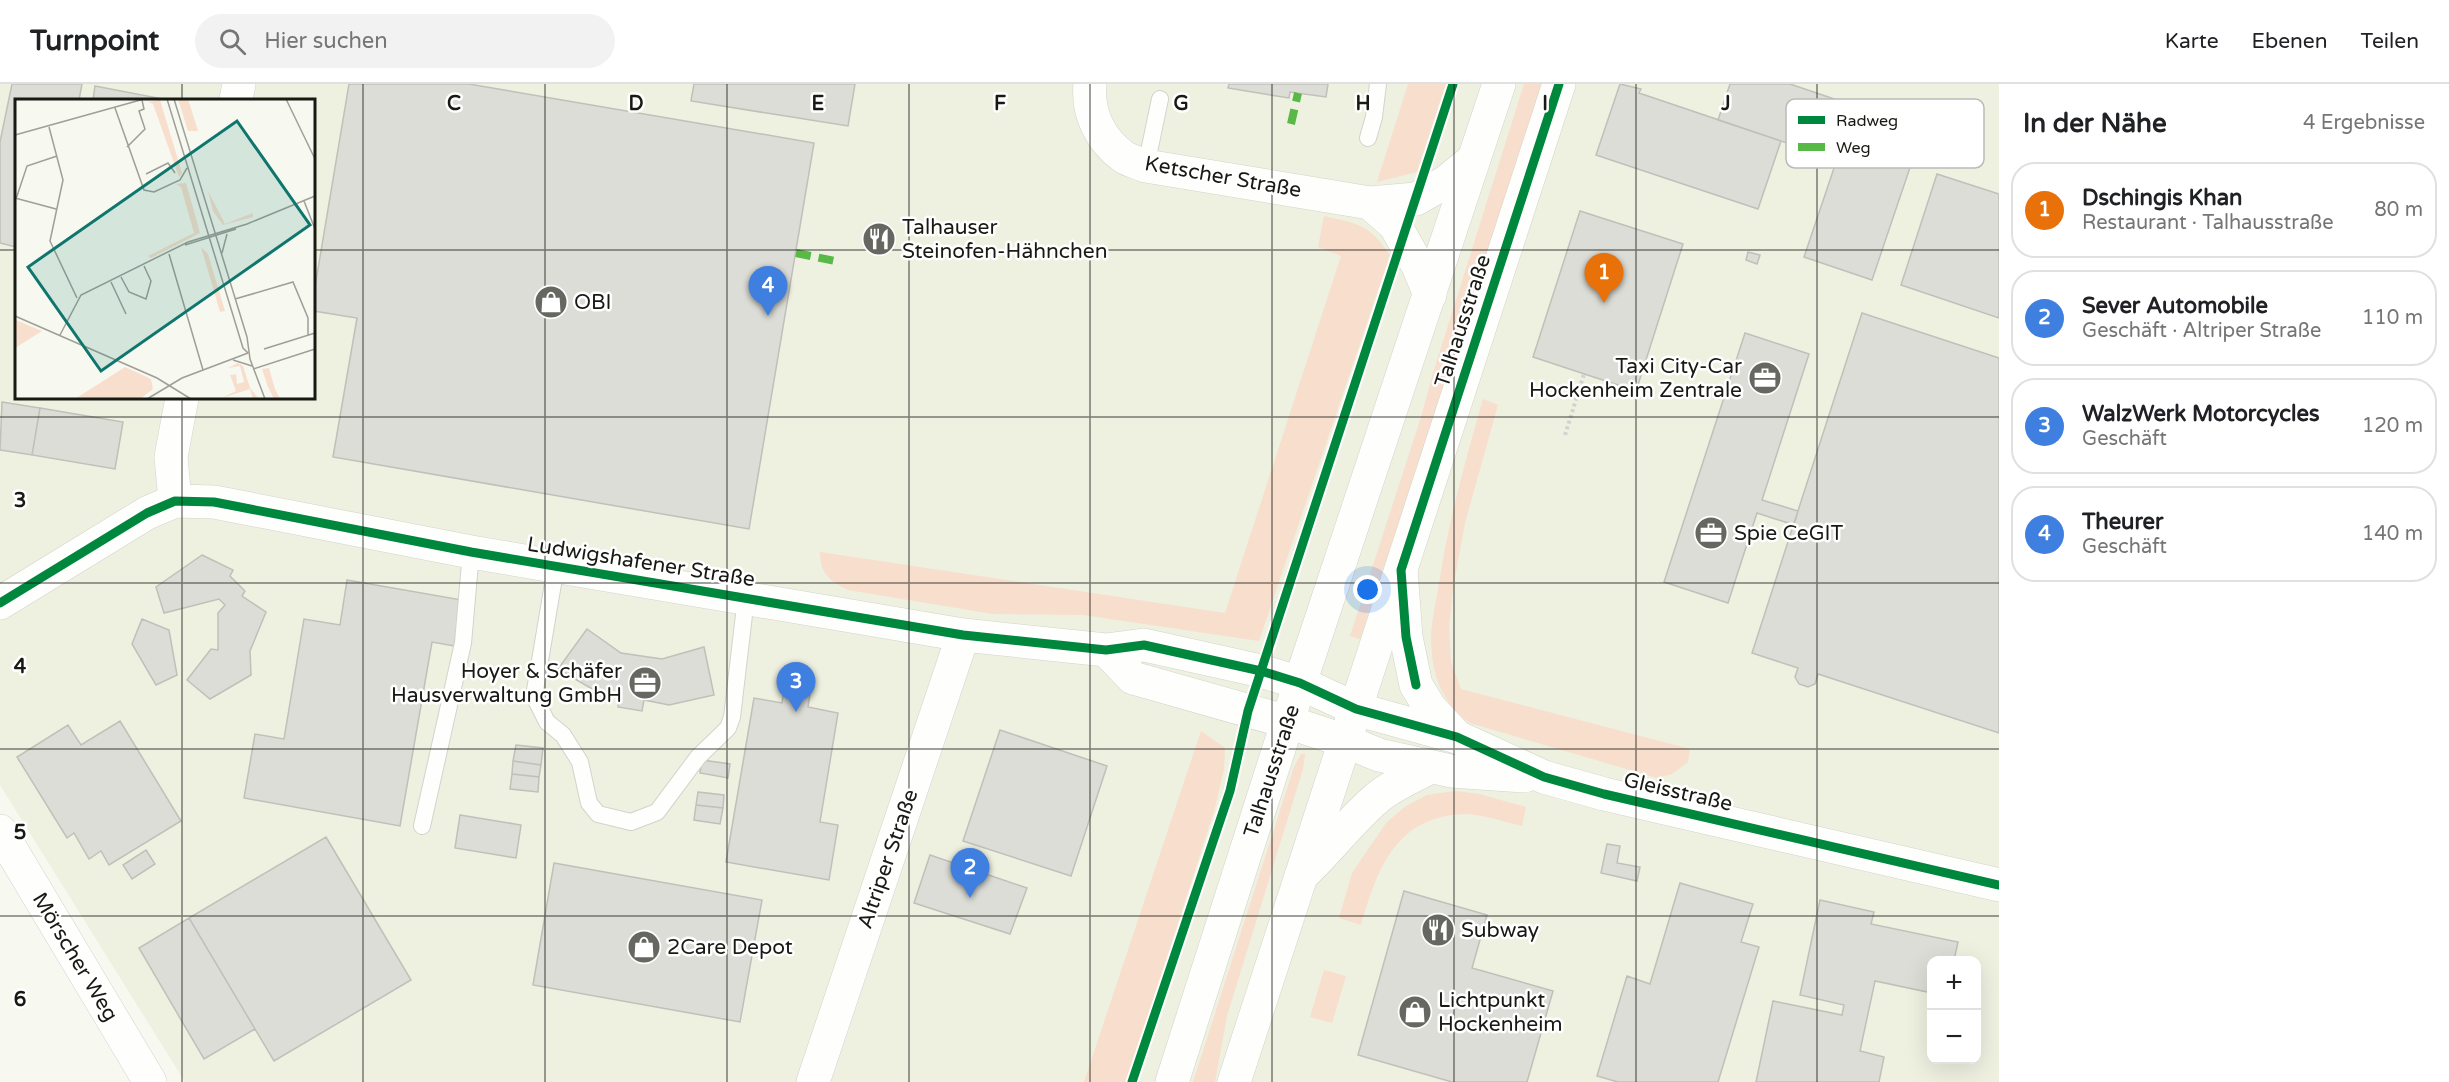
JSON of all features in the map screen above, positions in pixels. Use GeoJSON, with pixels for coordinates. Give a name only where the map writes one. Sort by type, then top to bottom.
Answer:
{"type":"FeatureCollection","features":[{"type":"Feature","properties":{"kind":"street"},"geometry":{"type":"LineString","coordinates":[[236,99],[239,84]]}},
{"type":"Feature","properties":{"kind":"street","name":"Ketscher Straße"},"geometry":{"type":"LineString","coordinates":[[1090,84],[1092,112],[1096,127],[1124,157],[1146,166],[1370,203],[1416,199],[1446,182],[1473,160]]}},
{"type":"Feature","properties":{"kind":"street","name":"Talhausstraße"},"geometry":{"type":"LineString","coordinates":[[1172,1082],[1300,683],[1499,84]]}},
{"type":"Feature","properties":{"kind":"street","name":"Talhausstraße"},"geometry":{"type":"LineString","coordinates":[[1234,1082],[1559,84]]}},
{"type":"Feature","properties":{"kind":"street"},"geometry":{"type":"LineString","coordinates":[[1370,203],[1395,225],[1418,266],[1430,295]]}},
{"type":"Feature","properties":{"kind":"street"},"geometry":{"type":"LineString","coordinates":[[175,501],[171,457],[182,399]]}},
{"type":"Feature","properties":{"kind":"street","name":"Ludwigshafener Straße"},"geometry":{"type":"LineString","coordinates":[[0,603],[147,513],[175,501],[214,502],[471,552],[963,635],[1106,650],[1144,645],[1261,671],[1300,683],[1356,709]]}},
{"type":"Feature","properties":{"kind":"street"},"geometry":{"type":"LineString","coordinates":[[1401,570],[1406,637],[1416,685],[1430,708],[1457,737]]}},
{"type":"Feature","properties":{"kind":"street","name":"Altriper Straße"},"geometry":{"type":"LineString","coordinates":[[813,1082],[963,635]]}},
{"type":"Feature","properties":{"kind":"street"},"geometry":{"type":"LineString","coordinates":[[1106,650],[1133,678],[1288,722]]}},
{"type":"Feature","properties":{"kind":"street","name":"Gleisstraße"},"geometry":{"type":"LineString","coordinates":[[1356,709],[1457,737],[1544,777],[1604,794],[1999,885]]}},
{"type":"Feature","properties":{"kind":"street","name":"Gleisstraße"},"geometry":{"type":"LineString","coordinates":[[1288,722],[1379,755],[1430,767],[1451,771],[1544,777]]}},
{"type":"Feature","properties":{"kind":"street"},"geometry":{"type":"LineString","coordinates":[[1301,876],[1327,852],[1356,817],[1379,796],[1430,767]]}},
{"type":"Feature","properties":{"kind":"street","name":"Mörscher Weg"},"geometry":{"type":"LineString","coordinates":[[0,831],[150,1082]]}},
{"type":"Feature","properties":{"kind":"lane"},"geometry":{"type":"LineString","coordinates":[[1368,138],[1374,117],[1378,84]]}},
{"type":"Feature","properties":{"kind":"lane"},"geometry":{"type":"LineString","coordinates":[[1146,166],[1160,99]]}},
{"type":"Feature","properties":{"kind":"lane"},"geometry":{"type":"LineString","coordinates":[[422,826],[464,643],[471,552]]}},
{"type":"Feature","properties":{"kind":"lane"},"geometry":{"type":"LineString","coordinates":[[556,566],[534,696],[547,722],[563,735],[579,762],[589,803],[598,814],[618,820],[631,822],[657,812],[698,757],[728,728],[732,717],[746,598]]}},
{"type":"Feature","properties":{"kind":"path"},"geometry":{"type":"LineString","coordinates":[[1565,435],[1584,374]]}},
{"type":"Feature","properties":{"kind":"shaded area"},"geometry":{"type":"Polygon","coordinates":[[[0,84],[1999,84],[1999,1082],[185,1082],[0,785],[0,84]]]}},
{"type":"Feature","properties":{"kind":"shaded area"},"geometry":{"type":"Polygon","coordinates":[[[1408,84],[1446,84],[1417,172],[1377,182],[1408,84]]]}},
{"type":"Feature","properties":{"kind":"shaded area"},"geometry":{"type":"Polygon","coordinates":[[[1524,84],[1544,84],[1360,639],[1350,636],[1421,417],[1524,84]]]}},
{"type":"Feature","properties":{"kind":"shaded area"},"geometry":{"type":"Polygon","coordinates":[[[1324,216],[1355,224],[1369,231],[1390,255],[1259,641],[1083,615],[993,614],[848,590],[827,576],[820,560],[820,552],[1225,613],[1341,256],[1318,247],[1324,216]]]}},
{"type":"Feature","properties":{"kind":"shaded area"},"geometry":{"type":"Polygon","coordinates":[[[1483,399],[1498,405],[1465,523],[1453,588],[1449,629],[1451,662],[1461,689],[1690,749],[1688,762],[1672,774],[1657,778],[1470,723],[1448,702],[1443,693],[1433,664],[1432,622],[1451,518],[1483,399]]]}},
{"type":"Feature","properties":{"kind":"shaded area"},"geometry":{"type":"Polygon","coordinates":[[[1201,731],[1225,748],[1224,769],[1215,808],[1127,1082],[1084,1082],[1201,731]]]}},
{"type":"Feature","properties":{"kind":"shaded area"},"geometry":{"type":"Polygon","coordinates":[[[1301,754],[1305,754],[1303,769],[1227,1016],[1215,1082],[1193,1082],[1294,767],[1301,754]]]}},
{"type":"Feature","properties":{"kind":"shaded area"},"geometry":{"type":"Polygon","coordinates":[[[1455,791],[1479,794],[1526,807],[1522,826],[1470,814],[1440,817],[1421,825],[1405,836],[1382,866],[1361,925],[1339,918],[1352,873],[1386,823],[1406,806],[1427,795],[1455,791]]]}},
{"type":"Feature","properties":{"kind":"shaded area"},"geometry":{"type":"Polygon","coordinates":[[[1324,970],[1346,976],[1332,1023],[1310,1017],[1324,970]]]}},
{"type":"Feature","properties":{"kind":"building"},"geometry":{"type":"Polygon","coordinates":[[[12,84],[82,84],[79,99],[15,99],[15,247],[0,243],[0,142],[12,84]]]}},
{"type":"Feature","properties":{"kind":"building","name":"OBI"},"geometry":{"type":"Polygon","coordinates":[[[349,84],[469,84],[814,143],[749,529],[333,457],[357,318],[315,311],[315,287],[349,84]]]}},
{"type":"Feature","properties":{"kind":"building"},"geometry":{"type":"Polygon","coordinates":[[[694,84],[855,84],[848,126],[691,101],[694,84]]]}},
{"type":"Feature","properties":{"kind":"building"},"geometry":{"type":"Polygon","coordinates":[[[1229,84],[1328,84],[1326,97],[1290,92],[1289,98],[1228,88],[1229,84]]]}},
{"type":"Feature","properties":{"kind":"building"},"geometry":{"type":"Polygon","coordinates":[[[1620,84],[1641,89],[1639,93],[1781,141],[1758,209],[1596,155],[1620,84]]]}},
{"type":"Feature","properties":{"kind":"building"},"geometry":{"type":"Polygon","coordinates":[[[1730,84],[1790,84],[1834,99],[1786,99],[1786,143],[1718,120],[1730,84]]]}},
{"type":"Feature","properties":{"kind":"building"},"geometry":{"type":"Polygon","coordinates":[[[95,86],[163,99],[93,99],[95,86]]]}},
{"type":"Feature","properties":{"kind":"building"},"geometry":{"type":"Polygon","coordinates":[[[1834,168],[1910,168],[1872,280],[1804,257],[1834,168]]]}},
{"type":"Feature","properties":{"kind":"building"},"geometry":{"type":"Polygon","coordinates":[[[1937,174],[1999,194],[1999,318],[1901,285],[1937,174]]]}},
{"type":"Feature","properties":{"kind":"building"},"geometry":{"type":"Polygon","coordinates":[[[1580,211],[1683,244],[1636,391],[1533,357],[1580,211]]]}},
{"type":"Feature","properties":{"kind":"building"},"geometry":{"type":"Polygon","coordinates":[[[1748,252],[1760,255],[1757,264],[1746,260],[1748,252]]]}},
{"type":"Feature","properties":{"kind":"building"},"geometry":{"type":"Polygon","coordinates":[[[1862,313],[1999,358],[1999,733],[1818,674],[1815,684],[1808,687],[1799,684],[1795,677],[1798,668],[1752,653],[1862,313]]]}},
{"type":"Feature","properties":{"kind":"building"},"geometry":{"type":"Polygon","coordinates":[[[1745,333],[1809,354],[1762,500],[1798,511],[1794,525],[1757,513],[1728,603],[1664,582],[1745,333]]]}},
{"type":"Feature","properties":{"kind":"building"},"geometry":{"type":"Polygon","coordinates":[[[2,402],[40,408],[32,455],[0,450],[2,402]]]}},
{"type":"Feature","properties":{"kind":"building"},"geometry":{"type":"Polygon","coordinates":[[[40,408],[123,422],[115,469],[32,455],[40,408]]]}},
{"type":"Feature","properties":{"kind":"building"},"geometry":{"type":"Polygon","coordinates":[[[202,555],[233,570],[230,576],[245,591],[242,596],[266,612],[250,651],[251,675],[210,699],[187,680],[211,649],[218,650],[218,613],[225,605],[219,599],[164,613],[156,587],[202,555]]]}},
{"type":"Feature","properties":{"kind":"building"},"geometry":{"type":"Polygon","coordinates":[[[347,580],[462,600],[454,646],[432,642],[400,826],[244,798],[255,734],[284,739],[304,619],[340,625],[347,580]]]}},
{"type":"Feature","properties":{"kind":"building"},"geometry":{"type":"Polygon","coordinates":[[[142,619],[169,630],[177,675],[156,685],[132,644],[142,619]]]}},
{"type":"Feature","properties":{"kind":"building"},"geometry":{"type":"Polygon","coordinates":[[[587,629],[621,653],[662,659],[704,647],[714,695],[669,705],[644,700],[642,711],[618,707],[620,696],[599,693],[558,669],[587,629]]]}},
{"type":"Feature","properties":{"kind":"building"},"geometry":{"type":"Polygon","coordinates":[[[784,689],[810,694],[808,707],[838,713],[820,822],[838,825],[829,880],[726,862],[754,698],[782,703],[784,689]]]}},
{"type":"Feature","properties":{"kind":"building"},"geometry":{"type":"Polygon","coordinates":[[[120,721],[181,821],[109,865],[101,851],[89,859],[74,833],[67,838],[17,757],[68,725],[81,745],[120,721]]]}},
{"type":"Feature","properties":{"kind":"building"},"geometry":{"type":"Polygon","coordinates":[[[1000,730],[1107,766],[1071,876],[963,841],[1000,730]]]}},
{"type":"Feature","properties":{"kind":"building"},"geometry":{"type":"Polygon","coordinates":[[[516,745],[543,748],[541,765],[513,761],[516,745]]]}},
{"type":"Feature","properties":{"kind":"building"},"geometry":{"type":"Polygon","coordinates":[[[702,760],[730,764],[728,778],[700,773],[702,760]]]}},
{"type":"Feature","properties":{"kind":"building"},"geometry":{"type":"Polygon","coordinates":[[[513,761],[541,765],[539,777],[512,774],[513,761]]]}},
{"type":"Feature","properties":{"kind":"building"},"geometry":{"type":"Polygon","coordinates":[[[512,774],[539,777],[538,792],[510,789],[512,774]]]}},
{"type":"Feature","properties":{"kind":"building"},"geometry":{"type":"Polygon","coordinates":[[[698,792],[724,795],[723,808],[696,805],[698,792]]]}},
{"type":"Feature","properties":{"kind":"building"},"geometry":{"type":"Polygon","coordinates":[[[696,805],[723,808],[720,824],[694,820],[696,805]]]}},
{"type":"Feature","properties":{"kind":"building"},"geometry":{"type":"Polygon","coordinates":[[[460,815],[521,825],[516,858],[455,848],[460,815]]]}},
{"type":"Feature","properties":{"kind":"building"},"geometry":{"type":"Polygon","coordinates":[[[326,837],[411,980],[274,1061],[189,918],[326,837]]]}},
{"type":"Feature","properties":{"kind":"building"},"geometry":{"type":"Polygon","coordinates":[[[1607,844],[1620,846],[1617,863],[1640,867],[1637,881],[1601,873],[1607,844]]]}},
{"type":"Feature","properties":{"kind":"building"},"geometry":{"type":"Polygon","coordinates":[[[146,850],[155,864],[132,879],[123,865],[146,850]]]}},
{"type":"Feature","properties":{"kind":"building"},"geometry":{"type":"Polygon","coordinates":[[[930,855],[1027,888],[1010,934],[914,903],[930,855]]]}},
{"type":"Feature","properties":{"kind":"building"},"geometry":{"type":"Polygon","coordinates":[[[554,863],[762,900],[740,1022],[533,985],[554,863]]]}},
{"type":"Feature","properties":{"kind":"building"},"geometry":{"type":"Polygon","coordinates":[[[1680,883],[1753,904],[1741,942],[1759,947],[1718,1082],[1618,1082],[1597,1076],[1627,976],[1650,984],[1680,883]]]}},
{"type":"Feature","properties":{"kind":"building"},"geometry":{"type":"Polygon","coordinates":[[[1404,891],[1487,915],[1472,968],[1553,991],[1527,1082],[1452,1082],[1358,1055],[1404,891]]]}},
{"type":"Feature","properties":{"kind":"building"},"geometry":{"type":"Polygon","coordinates":[[[1820,900],[1874,912],[1871,924],[1958,942],[1955,956],[1927,956],[1927,992],[1875,981],[1860,1051],[1884,1057],[1879,1082],[1756,1082],[1773,1001],[1842,1015],[1844,1005],[1800,995],[1820,900]]]}},
{"type":"Feature","properties":{"kind":"building"},"geometry":{"type":"Polygon","coordinates":[[[189,918],[255,1029],[204,1059],[139,948],[189,918]]]}},
{"type":"Feature","properties":{"kind":"marked path"},"geometry":{"type":"LineString","coordinates":[[1291,124],[1298,93]]}},
{"type":"Feature","properties":{"kind":"marked path"},"geometry":{"type":"LineString","coordinates":[[796,253],[835,261]]}},
{"type":"Feature","properties":{"kind":"cycle path"},"geometry":{"type":"LineString","coordinates":[[1132,1082],[1230,791],[1248,711],[1453,84]]}},
{"type":"Feature","properties":{"kind":"cycle path"},"geometry":{"type":"LineString","coordinates":[[1416,685],[1406,637],[1401,570],[1559,84]]}},
{"type":"Feature","properties":{"kind":"cycle path"},"geometry":{"type":"LineString","coordinates":[[0,603],[147,513],[175,501],[214,502],[471,552],[963,635],[1106,650],[1144,645],[1261,671],[1300,683],[1356,709],[1457,737],[1544,777],[1604,794],[1999,885]]}},
{"type":"Feature","properties":{"kind":"place","name":"Talhauser Steinofen-Hähnchen"},"geometry":{"type":"Point","coordinates":[879,239]}},
{"type":"Feature","properties":{"kind":"place","name":"OBI"},"geometry":{"type":"Point","coordinates":[551,302]}},
{"type":"Feature","properties":{"kind":"place","name":"Dschingis Khan"},"geometry":{"type":"Point","coordinates":[1604,303]}},
{"type":"Feature","properties":{"kind":"place","name":"Theurer"},"geometry":{"type":"Point","coordinates":[768,316]}},
{"type":"Feature","properties":{"kind":"place","name":"Taxi City-Car Hockenheim Zentrale"},"geometry":{"type":"Point","coordinates":[1765,378]}},
{"type":"Feature","properties":{"kind":"place","name":"Spie CeGIT"},"geometry":{"type":"Point","coordinates":[1711,533]}},
{"type":"Feature","properties":{"kind":"place","name":"Hoyer & Schäfer Hausverwaltung GmbH"},"geometry":{"type":"Point","coordinates":[645,683]}},
{"type":"Feature","properties":{"kind":"place","name":"WalzWerk Motorcycles"},"geometry":{"type":"Point","coordinates":[796,712]}},
{"type":"Feature","properties":{"kind":"place","name":"Sever Automobile"},"geometry":{"type":"Point","coordinates":[970,898]}},
{"type":"Feature","properties":{"kind":"place","name":"Subway"},"geometry":{"type":"Point","coordinates":[1438,930]}},
{"type":"Feature","properties":{"kind":"place","name":"2Care Depot"},"geometry":{"type":"Point","coordinates":[644,947]}},
{"type":"Feature","properties":{"kind":"place","name":"Lichtpunkt Hockenheim"},"geometry":{"type":"Point","coordinates":[1415,1012]}}]}
